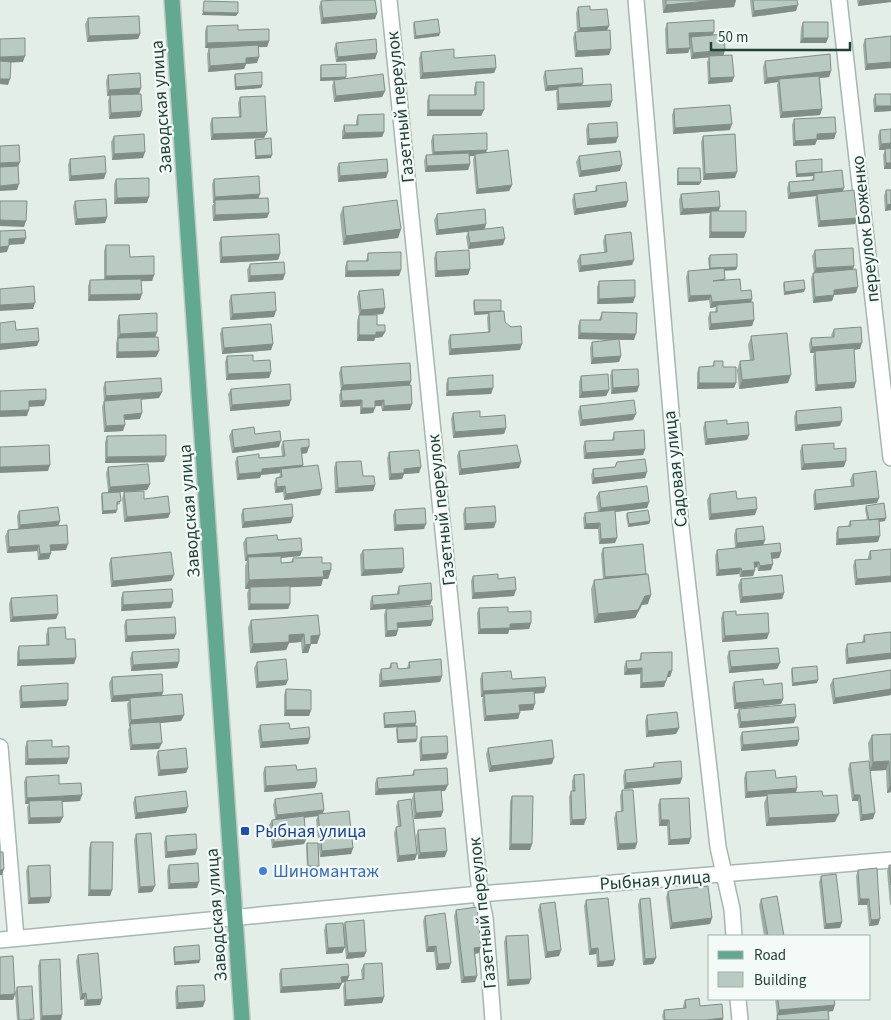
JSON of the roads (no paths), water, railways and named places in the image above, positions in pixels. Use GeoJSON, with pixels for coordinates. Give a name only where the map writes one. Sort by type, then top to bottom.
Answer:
{"type":"FeatureCollection","features":[{"type":"Feature","properties":{"kind":"main road","name":"Заводская улица"},"geometry":{"type":"LineString","coordinates":[[172,0],[242,1020]]}},
{"type":"Feature","properties":{"kind":"street","name":"Газетный переулок"},"geometry":{"type":"LineString","coordinates":[[389,0],[480,894],[485,918],[493,1020]]}},
{"type":"Feature","properties":{"kind":"street","name":"Садовая улица"},"geometry":{"type":"LineString","coordinates":[[636,0],[680,518],[718,847],[732,909],[734,935]]}},
{"type":"Feature","properties":{"kind":"street","name":"переулок Боженко"},"geometry":{"type":"LineString","coordinates":[[839,0],[891,458]]}},
{"type":"Feature","properties":{"kind":"street"},"geometry":{"type":"LineString","coordinates":[[0,747],[16,938]]}},
{"type":"Feature","properties":{"kind":"street","name":"Рыбная улица"},"geometry":{"type":"LineString","coordinates":[[0,940],[480,894],[891,860]]}},
{"type":"Feature","properties":{"kind":"street"},"geometry":{"type":"LineString","coordinates":[[738,1000],[740,1020]]}},
{"type":"Feature","properties":{"kind":"place","name":"Рыбная улица"},"geometry":{"type":"Point","coordinates":[245,831]}},
{"type":"Feature","properties":{"kind":"place","name":"Шиномантаж"},"geometry":{"type":"Point","coordinates":[263,871]}}]}
